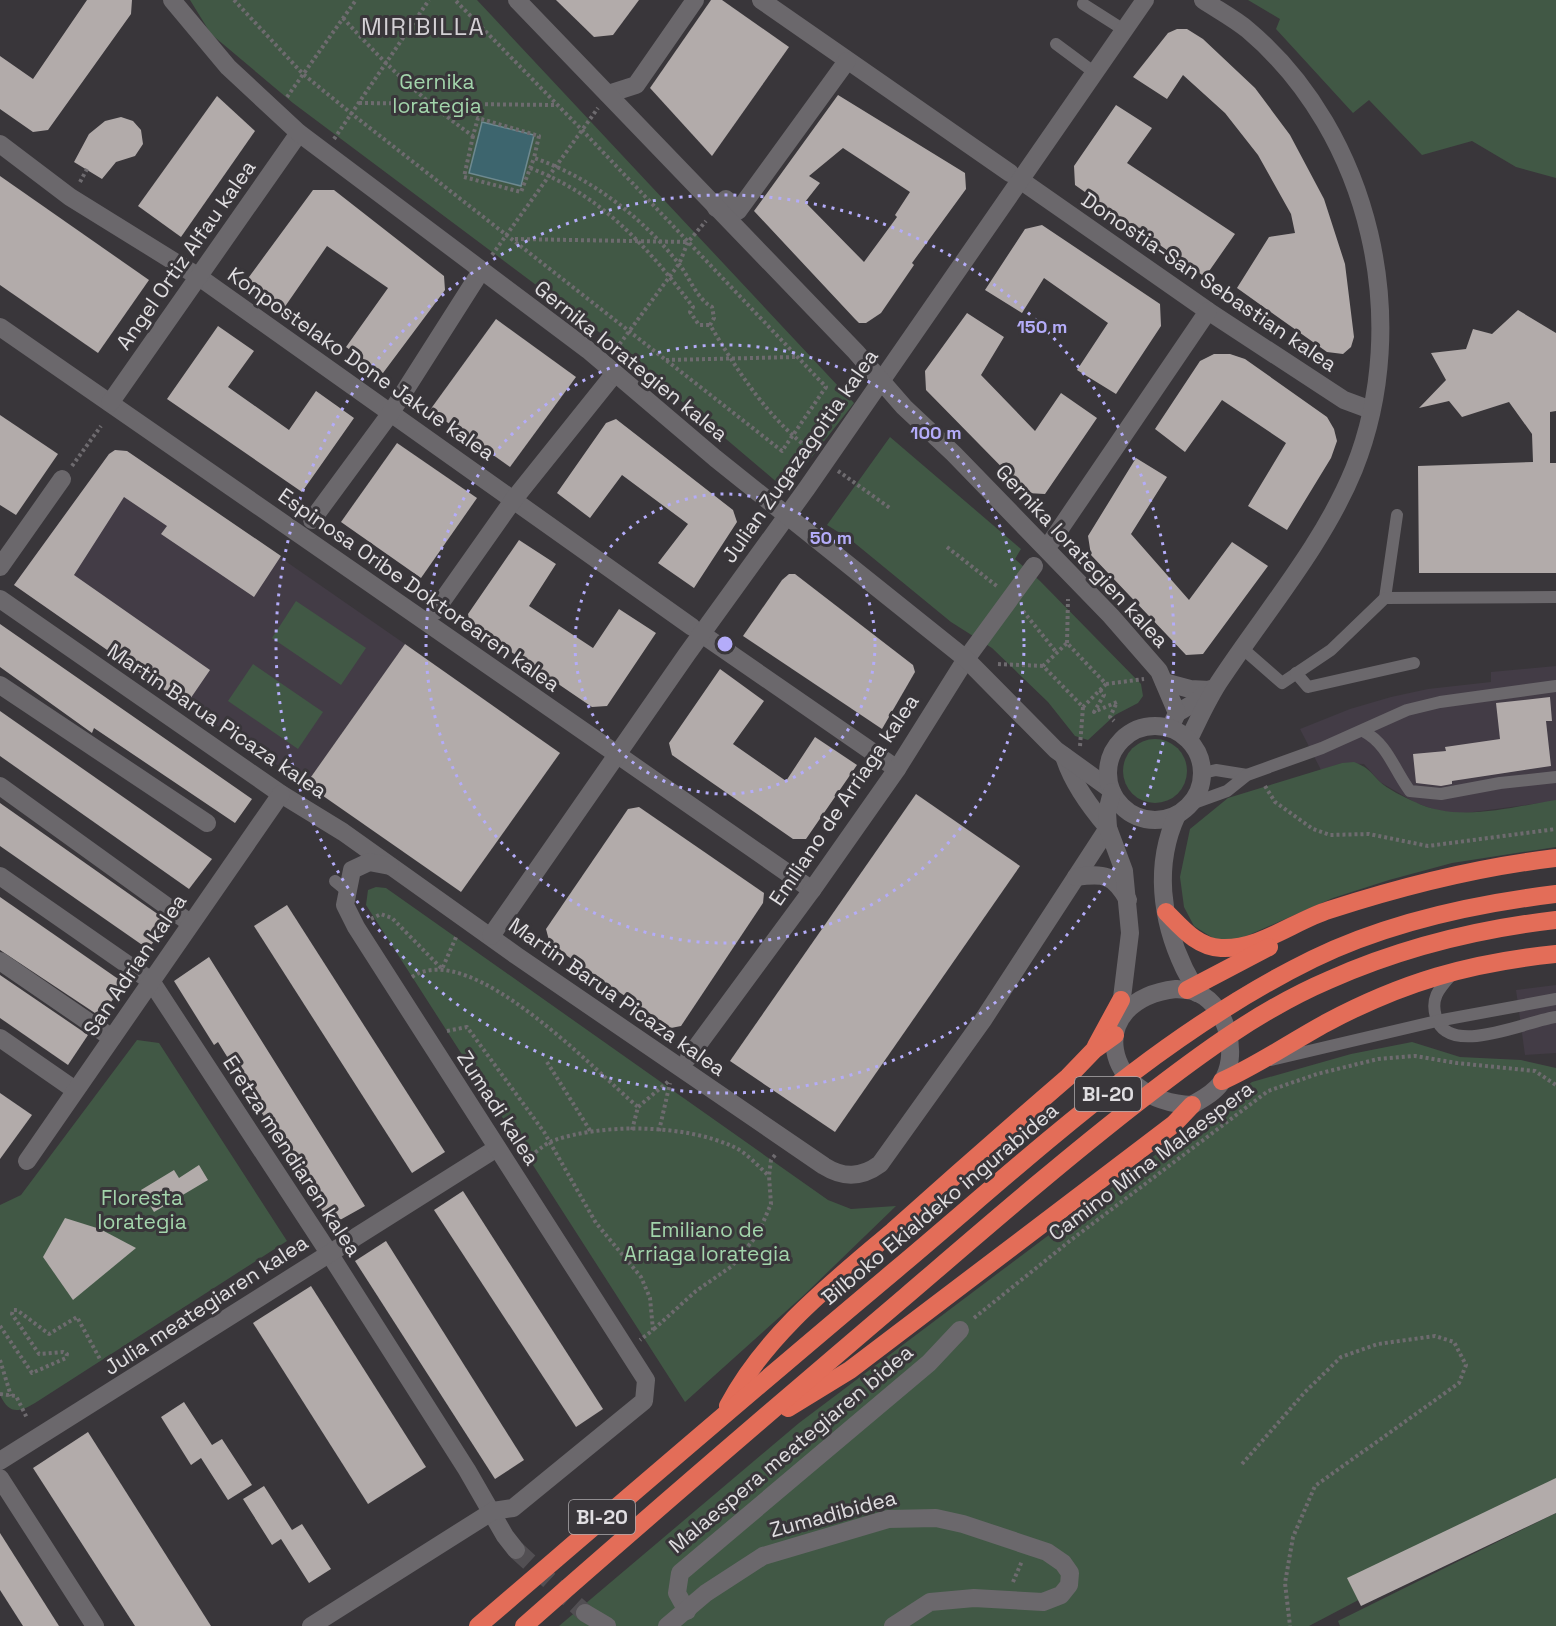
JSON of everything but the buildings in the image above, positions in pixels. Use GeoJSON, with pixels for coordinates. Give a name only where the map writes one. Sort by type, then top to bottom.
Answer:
{"type":"FeatureCollection","features":[{"type":"Feature","properties":{"kind":"highway"},"geometry":{"type":"LineString","coordinates":[[1166,912],[1198,942],[1224,949],[1241,947],[1328,910],[1431,880],[1501,865],[1556,858]]}},
{"type":"Feature","properties":{"kind":"highway","name":"Bilboko Ekialdeko ingurabidea"},"geometry":{"type":"LineString","coordinates":[[479,1625],[725,1413],[1098,1102],[1166,1049],[1242,997],[1314,958],[1410,922],[1474,906],[1556,894]]}},
{"type":"Feature","properties":{"kind":"highway"},"geometry":{"type":"LineString","coordinates":[[1195,991],[1362,901]]}},
{"type":"Feature","properties":{"kind":"highway","name":"BI-20"},"geometry":{"type":"LineString","coordinates":[[524,1626],[1113,1122],[1180,1070],[1255,1019],[1325,981],[1376,960],[1428,943],[1480,931],[1556,920]]}},
{"type":"Feature","properties":{"kind":"highway"},"geometry":{"type":"LineString","coordinates":[[1222,1081],[1327,1023],[1391,992],[1457,969],[1556,954]]}},
{"type":"Feature","properties":{"kind":"highway"},"geometry":{"type":"LineString","coordinates":[[1094,1050],[1121,1000]]}},
{"type":"Feature","properties":{"kind":"highway"},"geometry":{"type":"LineString","coordinates":[[725,1413],[742,1380],[782,1333],[841,1276],[1068,1077],[1118,1028]]}},
{"type":"Feature","properties":{"kind":"highway"},"geometry":{"type":"LineString","coordinates":[[744,1436],[850,1370],[1174,1124],[1192,1105]]}},
{"type":"Feature","properties":{"kind":"street","name":"Gernika lorategien kalea"},"geometry":{"type":"LineString","coordinates":[[172,0],[228,67],[299,133],[609,368],[788,516],[966,658],[1111,791]]}},
{"type":"Feature","properties":{"kind":"street"},"geometry":{"type":"LineString","coordinates":[[517,0],[881,380]]}},
{"type":"Feature","properties":{"kind":"street"},"geometry":{"type":"LineString","coordinates":[[608,94],[636,85],[695,0]]}},
{"type":"Feature","properties":{"kind":"street"},"geometry":{"type":"LineString","coordinates":[[760,0],[1010,173]]}},
{"type":"Feature","properties":{"kind":"street","name":"Julian Zugazagoitia kalea"},"geometry":{"type":"LineString","coordinates":[[491,936],[687,654],[788,516],[1145,0]]}},
{"type":"Feature","properties":{"kind":"street"},"geometry":{"type":"LineString","coordinates":[[1189,739],[1215,686],[1335,508],[1354,469],[1371,410],[1378,364],[1381,320],[1377,271],[1369,229],[1359,196],[1335,140],[1307,96],[1277,59],[1248,30],[1203,0]]}},
{"type":"Feature","properties":{"kind":"street"},"geometry":{"type":"LineString","coordinates":[[716,208],[726,199],[738,211],[847,61]]}},
{"type":"Feature","properties":{"kind":"street","name":"Angel Ortiz Alfau kalea"},"geometry":{"type":"LineString","coordinates":[[111,403],[299,133]]}},
{"type":"Feature","properties":{"kind":"street","name":"Konpostelako Done Jakue kalea"},"geometry":{"type":"LineString","coordinates":[[0,144],[70,197],[199,277],[692,627]]}},
{"type":"Feature","properties":{"kind":"street","name":"Donostia-San Sebastian kalea"},"geometry":{"type":"LineString","coordinates":[[1026,184],[1208,312],[1344,400],[1371,410]]}},
{"type":"Feature","properties":{"kind":"street"},"geometry":{"type":"LineString","coordinates":[[312,520],[390,414],[481,271]]}},
{"type":"Feature","properties":{"kind":"street"},"geometry":{"type":"LineString","coordinates":[[1051,542],[1208,312]]}},
{"type":"Feature","properties":{"kind":"street","name":"Espinosa Oribe Doktorearen kalea"},"geometry":{"type":"LineString","coordinates":[[0,327],[812,890]]}},
{"type":"Feature","properties":{"kind":"street"},"geometry":{"type":"LineString","coordinates":[[435,611],[609,368]]}},
{"type":"Feature","properties":{"kind":"street","name":"Gernika lorategien kalea"},"geometry":{"type":"LineString","coordinates":[[881,380],[1111,616],[1160,672],[1157,681],[1173,720]]}},
{"type":"Feature","properties":{"kind":"street"},"geometry":{"type":"LineString","coordinates":[[0,567],[62,479]]}},
{"type":"Feature","properties":{"kind":"street","name":"Emiliano de Arriaga kalea"},"geometry":{"type":"LineString","coordinates":[[689,1058],[897,769],[966,658],[1034,566]]}},
{"type":"Feature","properties":{"kind":"street","name":"Martin Barua Picaza kalea"},"geometry":{"type":"LineString","coordinates":[[2,602],[281,794],[343,832],[824,1166],[832,1171],[856,1176],[869,1172],[880,1164],[983,1020],[1108,828]]}},
{"type":"Feature","properties":{"kind":"street"},"geometry":{"type":"LineString","coordinates":[[709,639],[897,769]]}},
{"type":"Feature","properties":{"kind":"street"},"geometry":{"type":"LineString","coordinates":[[1157,681],[1190,689],[1215,686]]}},
{"type":"Feature","properties":{"kind":"street"},"geometry":{"type":"LineString","coordinates":[[0,685],[207,823]]}},
{"type":"Feature","properties":{"kind":"street"},"geometry":{"type":"LineString","coordinates":[[1173,720],[1199,754],[1203,773],[1197,795],[1170,830],[1162,878],[1166,912],[1172,939],[1195,991],[1222,1018],[1228,1032],[1230,1051],[1222,1081],[1214,1090],[1192,1105],[1155,1099],[1134,1086],[1120,1069],[1116,1057],[1130,933],[1125,872],[1108,828],[1107,812],[1111,791],[1108,767],[1116,746],[1127,735],[1140,728],[1173,720],[1215,686]]}},
{"type":"Feature","properties":{"kind":"street","name":"Gernika lorategien kalea"},"geometry":{"type":"LineString","coordinates":[[1072,753],[1069,771],[1094,812],[1108,828]]}},
{"type":"Feature","properties":{"kind":"street"},"geometry":{"type":"LineString","coordinates":[[0,786],[190,923]]}},
{"type":"Feature","properties":{"kind":"street"},"geometry":{"type":"LineString","coordinates":[[1111,791],[1119,803],[1131,814],[1146,820],[1162,820],[1184,810]]}},
{"type":"Feature","properties":{"kind":"street","name":"San Adrian kalea"},"geometry":{"type":"LineString","coordinates":[[27,1161],[281,794]]}},
{"type":"Feature","properties":{"kind":"street"},"geometry":{"type":"LineString","coordinates":[[343,832],[353,858],[352,870],[369,862],[392,866]]}},
{"type":"Feature","properties":{"kind":"street","name":"Zumadi kalea"},"geometry":{"type":"LineString","coordinates":[[352,870],[340,885],[345,905],[356,927],[646,1380],[644,1401],[513,1508],[493,1511]]}},
{"type":"Feature","properties":{"kind":"street"},"geometry":{"type":"LineString","coordinates":[[1076,878],[1092,875],[1109,876],[1121,886],[1128,900]]}},
{"type":"Feature","properties":{"kind":"street","name":"Eretza mendiaren kalea"},"geometry":{"type":"LineString","coordinates":[[0,876],[151,981],[329,1253],[493,1511]]}},
{"type":"Feature","properties":{"kind":"street"},"geometry":{"type":"LineString","coordinates":[[0,961],[112,1038]]}},
{"type":"Feature","properties":{"kind":"street"},"geometry":{"type":"LineString","coordinates":[[1118,1028],[1135,1002],[1148,995],[1168,990],[1195,991]]}},
{"type":"Feature","properties":{"kind":"street"},"geometry":{"type":"LineString","coordinates":[[0,1038],[75,1090]]}},
{"type":"Feature","properties":{"kind":"street","name":"Julia meategiaren kalea"},"geometry":{"type":"LineString","coordinates":[[0,1461],[497,1148]]}},
{"type":"Feature","properties":{"kind":"street","name":"Malaespera meategiaren bidea"},"geometry":{"type":"LineString","coordinates":[[687,1611],[677,1593],[680,1573],[929,1363],[960,1330]]}},
{"type":"Feature","properties":{"kind":"street"},"geometry":{"type":"LineString","coordinates":[[0,1478],[95,1626]]}},
{"type":"Feature","properties":{"kind":"street"},"geometry":{"type":"LineString","coordinates":[[311,1626],[493,1511],[504,1536],[516,1550]]}},
{"type":"Feature","properties":{"kind":"street","name":"Zumadibidea"},"geometry":{"type":"LineString","coordinates":[[667,1626],[706,1593],[763,1556],[888,1519],[936,1518],[1028,1545],[1047,1552],[1063,1563],[1071,1573],[1069,1586],[1053,1600],[1011,1601],[956,1598],[930,1602],[893,1626]]}},
{"type":"Feature","properties":{"kind":"street"},"geometry":{"type":"LineString","coordinates":[[585,1613],[607,1626]]}},
{"type":"Feature","properties":{"kind":"lane"},"geometry":{"type":"LineString","coordinates":[[1083,4],[1124,30]]}},
{"type":"Feature","properties":{"kind":"lane"},"geometry":{"type":"LineString","coordinates":[[1056,44],[1095,73]]}},
{"type":"Feature","properties":{"kind":"lane"},"geometry":{"type":"LineString","coordinates":[[1242,648],[1282,683],[1331,650],[1385,598],[1397,515]]}},
{"type":"Feature","properties":{"kind":"lane"},"geometry":{"type":"LineString","coordinates":[[1385,598],[1556,597]]}},
{"type":"Feature","properties":{"kind":"lane"},"geometry":{"type":"LineString","coordinates":[[1296,674],[1308,687],[1414,663]]}},
{"type":"Feature","properties":{"kind":"lane"},"geometry":{"type":"LineString","coordinates":[[1184,810],[1227,791],[1247,775],[1363,731],[1373,724],[1407,710],[1440,702],[1556,686]]}},
{"type":"Feature","properties":{"kind":"lane"},"geometry":{"type":"LineString","coordinates":[[1363,731],[1377,738],[1386,749],[1397,774],[1410,791],[1441,794],[1500,783],[1556,777]]}},
{"type":"Feature","properties":{"kind":"lane"},"geometry":{"type":"LineString","coordinates":[[1203,773],[1216,770],[1247,775]]}},
{"type":"Feature","properties":{"kind":"lane"},"geometry":{"type":"LineString","coordinates":[[1457,969],[1436,991],[1434,1006],[1437,1021],[1443,1028],[1454,1034],[1474,1037],[1556,1017]]}},
{"type":"Feature","properties":{"kind":"lane"},"geometry":{"type":"LineString","coordinates":[[1255,1064],[1437,1021],[1556,999]]}},
{"type":"Feature","properties":{"kind":"path"},"geometry":{"type":"LineString","coordinates":[[234,0],[303,74],[782,451],[826,387],[455,0]]}},
{"type":"Feature","properties":{"kind":"path"},"geometry":{"type":"LineString","coordinates":[[276,112],[356,0]]}},
{"type":"Feature","properties":{"kind":"path"},"geometry":{"type":"LineString","coordinates":[[324,152],[429,0]]}},
{"type":"Feature","properties":{"kind":"path"},"geometry":{"type":"LineString","coordinates":[[343,18],[385,64],[427,104],[473,136]]}},
{"type":"Feature","properties":{"kind":"path"},"geometry":{"type":"LineString","coordinates":[[481,271],[608,94]]}},
{"type":"Feature","properties":{"kind":"path"},"geometry":{"type":"LineString","coordinates":[[359,103],[558,105]]}},
{"type":"Feature","properties":{"kind":"path"},"geometry":{"type":"LineString","coordinates":[[477,118],[539,136],[534,158],[521,192],[464,177],[477,118]]}},
{"type":"Feature","properties":{"kind":"path"},"geometry":{"type":"LineString","coordinates":[[534,158],[557,166],[626,210],[679,264],[704,302],[712,308],[714,318],[710,326]]}},
{"type":"Feature","properties":{"kind":"path"},"geometry":{"type":"LineString","coordinates":[[530,168],[590,199],[638,240],[670,276],[693,307],[690,312],[692,318],[699,325],[710,326]]}},
{"type":"Feature","properties":{"kind":"path"},"geometry":{"type":"LineString","coordinates":[[609,368],[630,333],[679,264],[688,242],[716,208]]}},
{"type":"Feature","properties":{"kind":"path"},"geometry":{"type":"LineString","coordinates":[[513,239],[688,242]]}},
{"type":"Feature","properties":{"kind":"path"},"geometry":{"type":"LineString","coordinates":[[710,326],[730,359],[792,436],[815,454]]}},
{"type":"Feature","properties":{"kind":"path"},"geometry":{"type":"LineString","coordinates":[[665,360],[797,357]]}},
{"type":"Feature","properties":{"kind":"path"},"geometry":{"type":"LineString","coordinates":[[62,479],[101,426]]}},
{"type":"Feature","properties":{"kind":"path"},"geometry":{"type":"LineString","coordinates":[[833,467],[891,509]]}},
{"type":"Feature","properties":{"kind":"path"},"geometry":{"type":"LineString","coordinates":[[947,547],[1010,599],[1057,652]]}},
{"type":"Feature","properties":{"kind":"path"},"geometry":{"type":"LineString","coordinates":[[1068,597],[1067,643],[1106,684]]}},
{"type":"Feature","properties":{"kind":"path"},"geometry":{"type":"LineString","coordinates":[[1043,666],[1067,643]]}},
{"type":"Feature","properties":{"kind":"path"},"geometry":{"type":"LineString","coordinates":[[998,664],[1043,666],[1083,707]]}},
{"type":"Feature","properties":{"kind":"path"},"geometry":{"type":"LineString","coordinates":[[1072,753],[1083,707],[1106,684],[1157,681]]}},
{"type":"Feature","properties":{"kind":"path"},"geometry":{"type":"LineString","coordinates":[[1100,690],[1104,695],[1094,712],[1117,702],[1110,717],[1114,721]]}},
{"type":"Feature","properties":{"kind":"path"},"geometry":{"type":"LineString","coordinates":[[1265,786],[1275,802],[1313,829],[1330,835],[1369,834],[1428,846],[1556,829]]}},
{"type":"Feature","properties":{"kind":"path"},"geometry":{"type":"LineString","coordinates":[[356,927],[381,914],[392,918],[442,969]]}},
{"type":"Feature","properties":{"kind":"path"},"geometry":{"type":"LineString","coordinates":[[442,969],[458,932]]}},
{"type":"Feature","properties":{"kind":"path"},"geometry":{"type":"LineString","coordinates":[[412,977],[422,971],[442,969],[473,978],[546,1024],[638,1107]]}},
{"type":"Feature","properties":{"kind":"path"},"geometry":{"type":"LineString","coordinates":[[447,1031],[467,1027],[550,1142],[596,1224],[641,1277],[650,1298],[653,1330]]}},
{"type":"Feature","properties":{"kind":"path","name":"Camino Mina Malaespera"},"geometry":{"type":"LineString","coordinates":[[960,1330],[1071,1240],[1268,1091],[1317,1074],[1368,1061],[1415,1056],[1457,1064],[1535,1071],[1556,1085]]}},
{"type":"Feature","properties":{"kind":"path"},"geometry":{"type":"LineString","coordinates":[[547,1062],[591,1132]]}},
{"type":"Feature","properties":{"kind":"path"},"geometry":{"type":"LineString","coordinates":[[632,1130],[638,1107],[671,1079],[659,1131]]}},
{"type":"Feature","properties":{"kind":"path"},"geometry":{"type":"LineString","coordinates":[[511,1171],[550,1142],[591,1132],[632,1130],[692,1134],[736,1148],[769,1176]]}},
{"type":"Feature","properties":{"kind":"path"},"geometry":{"type":"LineString","coordinates":[[627,1350],[696,1291],[732,1266],[758,1234],[771,1204],[769,1176],[771,1160],[776,1153]]}},
{"type":"Feature","properties":{"kind":"path"},"geometry":{"type":"LineString","coordinates":[[0,1326],[32,1372],[66,1358],[68,1354],[63,1352],[39,1354],[12,1314],[13,1310],[17,1310],[49,1334],[77,1317],[101,1361]]}},
{"type":"Feature","properties":{"kind":"path"},"geometry":{"type":"LineString","coordinates":[[1242,1464],[1305,1392],[1341,1357],[1378,1344],[1435,1336],[1454,1342],[1466,1365],[1459,1383],[1315,1486],[1293,1537],[1285,1584],[1290,1626]]}},
{"type":"Feature","properties":{"kind":"path"},"geometry":{"type":"LineString","coordinates":[[0,1360],[11,1395]]}},
{"type":"Feature","properties":{"kind":"path"},"geometry":{"type":"LineString","coordinates":[[0,1394],[16,1396],[27,1418]]}},
{"type":"Feature","properties":{"kind":"path"},"geometry":{"type":"LineString","coordinates":[[1011,1601],[1012,1586],[1028,1545]]}},
{"type":"Feature","properties":{"kind":"shaded area"},"geometry":{"type":"Polygon","coordinates":[[[115,450],[127,451],[405,644],[306,784],[186,705],[14,585],[109,454],[115,450]]]}},
{"type":"Feature","properties":{"kind":"shaded area"},"geometry":{"type":"Polygon","coordinates":[[[1556,666],[1556,801],[1458,814],[1436,810],[1416,803],[1380,782],[1364,764],[1342,763],[1321,770],[1300,729],[1350,709],[1391,697],[1428,689],[1491,682],[1491,672],[1556,666]]]}},
{"type":"Feature","properties":{"kind":"shaded area"},"geometry":{"type":"Polygon","coordinates":[[[1556,985],[1556,1053],[1525,1055],[1516,990],[1556,985]]]}},
{"type":"Feature","properties":{"kind":"green space","name":"Gernika lorategia"},"geometry":{"type":"Polygon","coordinates":[[[190,0],[477,0],[854,403],[786,490],[607,338],[293,103],[211,34],[190,0]]]}},
{"type":"Feature","properties":{"kind":"green space"},"geometry":{"type":"Polygon","coordinates":[[[1248,0],[1556,0],[1556,178],[1516,167],[1472,141],[1422,155],[1369,100],[1353,113],[1276,29],[1280,19],[1248,0]]]}},
{"type":"Feature","properties":{"kind":"green space"},"geometry":{"type":"Polygon","coordinates":[[[890,437],[1021,549],[1015,559],[1040,581],[1141,684],[1143,696],[1138,703],[1115,715],[1088,740],[1075,736],[1048,702],[992,648],[951,622],[851,540],[827,525],[890,437]]]}},
{"type":"Feature","properties":{"kind":"green space"},"geometry":{"type":"Polygon","coordinates":[[[296,601],[366,648],[341,685],[272,638],[296,601]]]}},
{"type":"Feature","properties":{"kind":"green space"},"geometry":{"type":"Polygon","coordinates":[[[253,664],[323,712],[298,749],[228,701],[253,664]]]}},
{"type":"Feature","properties":{"kind":"green space"},"geometry":{"type":"Polygon","coordinates":[[[1155,739],[1173,745],[1181,753],[1187,771],[1181,789],[1173,797],[1155,803],[1137,797],[1129,789],[1123,771],[1129,753],[1137,745],[1155,739]]]}},
{"type":"Feature","properties":{"kind":"green space"},"geometry":{"type":"Polygon","coordinates":[[[1354,762],[1365,768],[1391,790],[1415,802],[1449,812],[1485,812],[1556,800],[1556,847],[1452,863],[1389,880],[1333,898],[1235,941],[1216,940],[1194,926],[1184,907],[1180,877],[1190,829],[1228,798],[1342,763],[1354,762]]]}},
{"type":"Feature","properties":{"kind":"green space","name":"Emiliano de Arriaga lorategia"},"geometry":{"type":"Polygon","coordinates":[[[376,887],[386,888],[828,1200],[851,1209],[896,1206],[803,1296],[685,1402],[366,905],[368,890],[376,887]]]}},
{"type":"Feature","properties":{"kind":"green space","name":"Floresta lorategia"},"geometry":{"type":"Polygon","coordinates":[[[137,1040],[159,1043],[287,1241],[35,1403],[24,1409],[11,1409],[0,1395],[0,1205],[21,1195],[137,1040]]]}},
{"type":"Feature","properties":{"kind":"green space"},"geometry":{"type":"Polygon","coordinates":[[[1412,1042],[1460,1057],[1521,1060],[1556,1068],[1556,1496],[1309,1626],[559,1626],[799,1423],[1252,1082],[1351,1054],[1412,1042]]]}},
{"type":"Feature","properties":{"kind":"green space"},"geometry":{"type":"Polygon","coordinates":[[[1556,1513],[1556,1626],[1340,1626],[1338,1621],[1556,1513]]]}},
{"type":"Feature","properties":{"kind":"water"},"geometry":{"type":"Polygon","coordinates":[[[482,122],[534,135],[521,186],[469,173],[482,122]]]}},
{"type":"Feature","properties":{"kind":"tunnel"},"geometry":{"type":"LineString","coordinates":[[516,1550],[585,1613]]}},
{"type":"Feature","properties":{"kind":"district","name":"MIRIBILLA"},"geometry":{"type":"Point","coordinates":[423,27]}}]}
